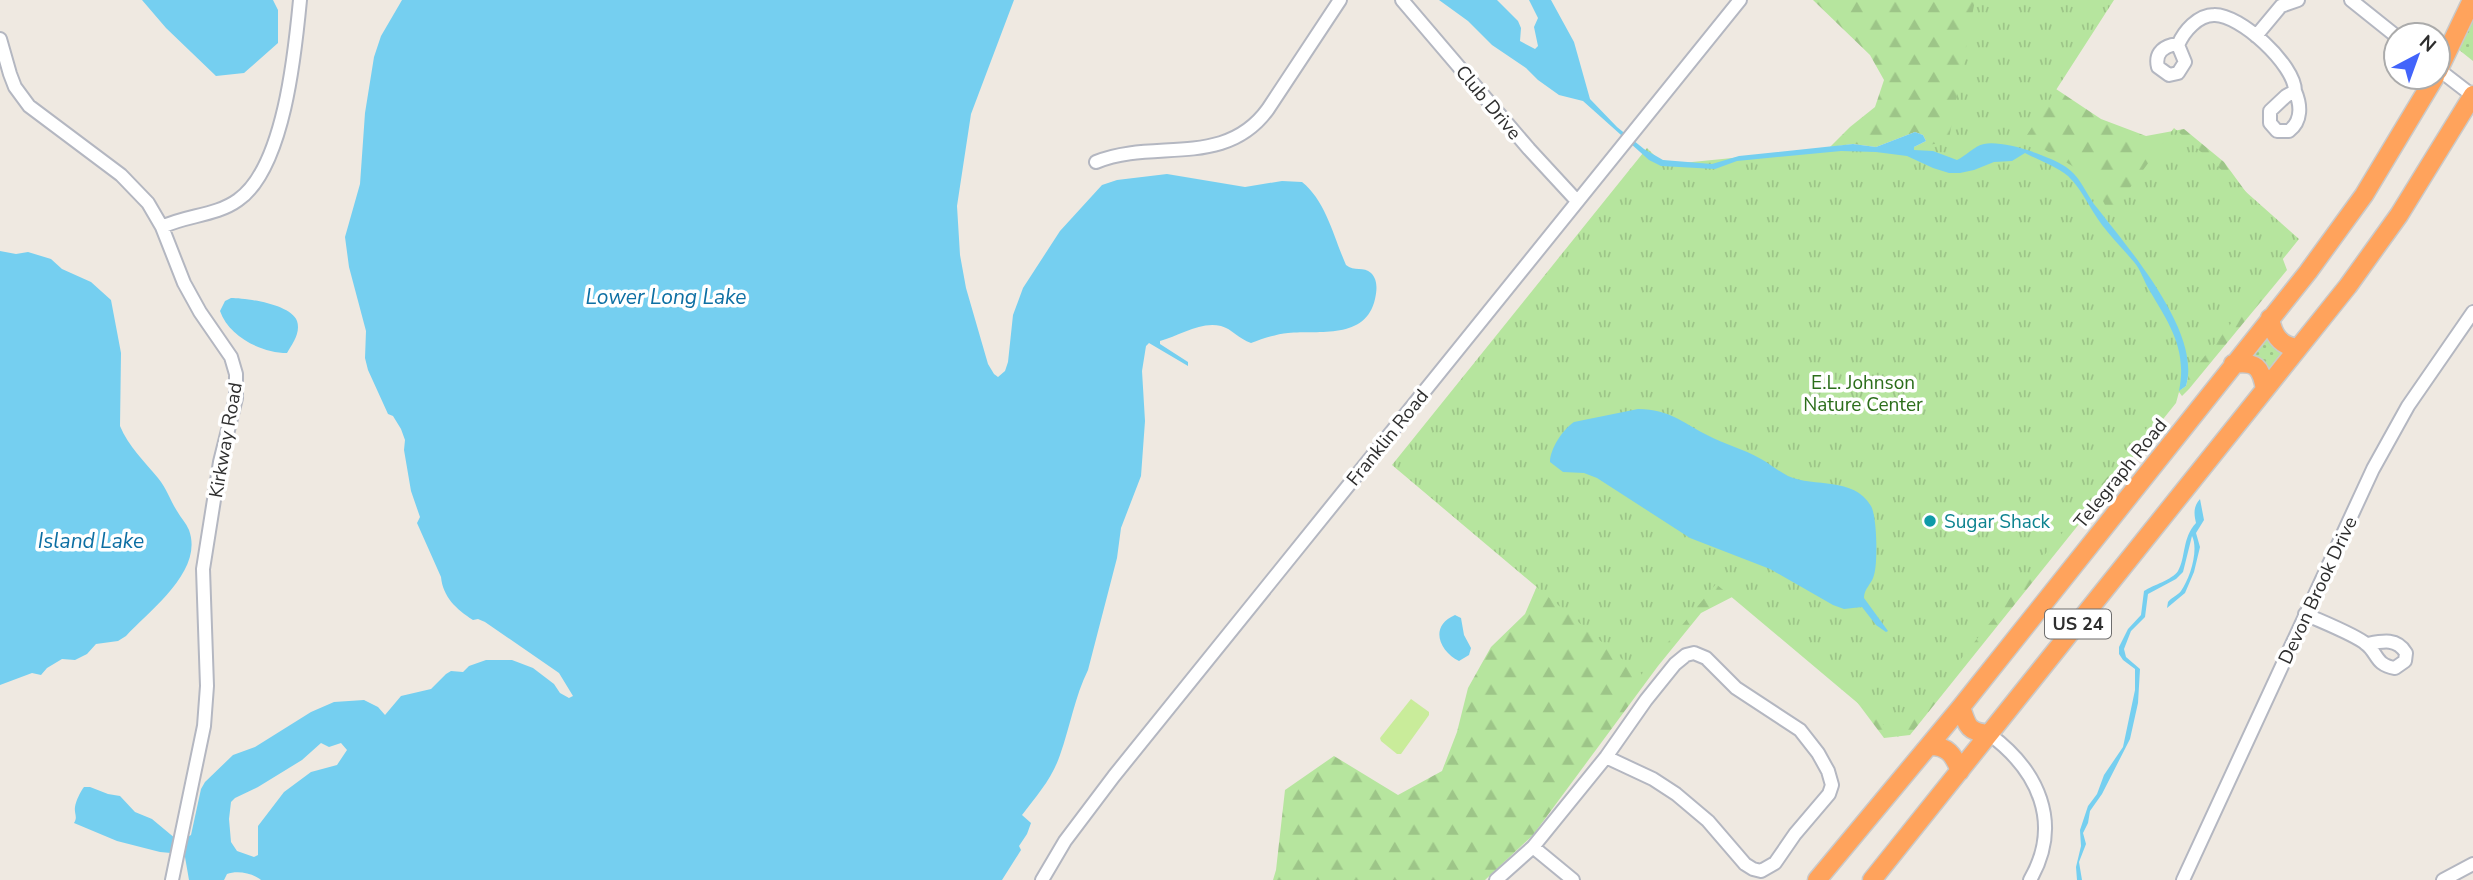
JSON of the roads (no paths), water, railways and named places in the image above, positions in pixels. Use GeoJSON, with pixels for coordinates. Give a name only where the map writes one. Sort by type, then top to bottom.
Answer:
{"type":"FeatureCollection","features":[{"type":"Feature","properties":{"kind":"highway"},"geometry":{"type":"LineString","coordinates":[[2452,41],[2472,0]]}},
{"type":"Feature","properties":{"kind":"highway","name":"Telegraph Road"},"geometry":{"type":"LineString","coordinates":[[1817,880],[1961,707],[2313,265],[2364,195],[2427,91]]}},
{"type":"Feature","properties":{"kind":"highway","name":"US 24"},"geometry":{"type":"LineString","coordinates":[[1872,880],[2298,348],[2393,224],[2473,96]]}},
{"type":"Feature","properties":{"kind":"highway"},"geometry":{"type":"LineString","coordinates":[[2270,318],[2278,340],[2298,348]]}},
{"type":"Feature","properties":{"kind":"highway"},"geometry":{"type":"LineString","coordinates":[[2233,364],[2246,362],[2257,368],[2263,377],[2265,389]]}},
{"type":"Feature","properties":{"kind":"highway"},"geometry":{"type":"LineString","coordinates":[[1961,707],[1968,727],[1977,733],[1989,734]]}},
{"type":"Feature","properties":{"kind":"highway"},"geometry":{"type":"LineString","coordinates":[[1929,746],[1936,745],[1951,752],[1960,771]]}},
{"type":"Feature","properties":{"kind":"street"},"geometry":{"type":"LineString","coordinates":[[162,227],[223,208],[245,195],[257,179],[271,149],[289,88],[300,0]]}},
{"type":"Feature","properties":{"kind":"street"},"geometry":{"type":"LineString","coordinates":[[1096,162],[1114,155],[1212,147],[1245,133],[1265,115],[1340,0]]}},
{"type":"Feature","properties":{"kind":"street","name":"Club Drive"},"geometry":{"type":"LineString","coordinates":[[1402,0],[1577,201]]}},
{"type":"Feature","properties":{"kind":"street","name":"Franklin Road"},"geometry":{"type":"LineString","coordinates":[[1042,880],[1065,841],[1122,766],[1740,0]]}},
{"type":"Feature","properties":{"kind":"street"},"geometry":{"type":"LineString","coordinates":[[2256,36],[2282,3],[2298,0]]}},
{"type":"Feature","properties":{"kind":"street"},"geometry":{"type":"LineString","coordinates":[[2351,0],[2382,25]]}},
{"type":"Feature","properties":{"kind":"street"},"geometry":{"type":"LineString","coordinates":[[2178,45],[2188,29],[2208,15],[2220,15],[2256,36],[2285,65],[2292,77],[2295,91]]}},
{"type":"Feature","properties":{"kind":"street","name":"Kirkway Road"},"geometry":{"type":"LineString","coordinates":[[0,39],[10,74],[29,106],[130,183],[148,203],[162,227],[184,283],[231,357],[237,382],[233,411],[220,462],[203,569],[207,698],[204,726],[172,880]]}},
{"type":"Feature","properties":{"kind":"street"},"geometry":{"type":"LineString","coordinates":[[2452,80],[2473,96]]}},
{"type":"Feature","properties":{"kind":"street","name":"Devon Brook Drive"},"geometry":{"type":"LineString","coordinates":[[2183,880],[2383,449],[2420,388],[2473,312]]}},
{"type":"Feature","properties":{"kind":"street"},"geometry":{"type":"LineString","coordinates":[[2305,614],[2368,644]]}},
{"type":"Feature","properties":{"kind":"street"},"geometry":{"type":"LineString","coordinates":[[1496,880],[1533,848],[1606,757],[1646,700],[1675,664],[1686,655],[1694,653],[1706,658],[1736,688],[1800,730],[1828,771],[1832,785],[1829,794],[1774,863],[1761,871],[1745,864],[1708,821],[1669,789],[1606,757]]}},
{"type":"Feature","properties":{"kind":"street"},"geometry":{"type":"LineString","coordinates":[[1989,734],[2014,754],[2040,794],[2045,835],[2039,863],[2030,880]]}},
{"type":"Feature","properties":{"kind":"street"},"geometry":{"type":"LineString","coordinates":[[1533,848],[1573,880]]}},
{"type":"Feature","properties":{"kind":"street"},"geometry":{"type":"LineString","coordinates":[[2443,880],[2473,864]]}},
{"type":"Feature","properties":{"kind":"water"},"geometry":{"type":"Polygon","coordinates":[[[142,0],[273,0],[278,10],[278,43],[244,73],[216,76],[166,28],[142,0]]]}},
{"type":"Feature","properties":{"kind":"water","name":"Lower Long Lake"},"geometry":{"type":"Polygon","coordinates":[[[402,0],[1014,0],[971,114],[957,206],[960,255],[966,288],[988,364],[998,377],[1005,371],[1008,362],[1013,315],[1023,288],[1060,231],[1102,185],[1117,180],[1167,174],[1245,187],[1282,181],[1302,182],[1317,199],[1346,265],[1368,271],[1375,279],[1375,299],[1370,312],[1352,327],[1327,332],[1283,334],[1251,343],[1225,327],[1213,325],[1197,327],[1160,341],[1160,344],[1188,362],[1188,366],[1149,343],[1146,346],[1142,371],[1145,421],[1141,476],[1121,528],[1117,558],[1088,670],[1057,764],[1039,794],[1022,815],[1031,823],[1019,846],[1021,850],[1002,880],[261,880],[249,874],[235,872],[227,874],[224,880],[189,880],[185,857],[182,854],[160,852],[117,841],[74,823],[78,797],[84,787],[90,787],[120,796],[135,812],[152,819],[176,839],[184,839],[191,835],[205,782],[233,755],[255,747],[311,712],[334,702],[364,700],[378,707],[385,715],[401,696],[431,689],[451,671],[463,672],[469,666],[486,660],[512,660],[533,668],[554,684],[560,693],[569,698],[573,696],[559,673],[485,622],[467,616],[448,596],[417,523],[420,517],[411,491],[404,450],[405,440],[393,416],[388,414],[368,370],[365,358],[366,331],[349,267],[345,237],[360,184],[365,113],[374,57],[381,36],[402,0]],[[321,743],[302,760],[231,802],[231,842],[237,851],[254,857],[258,855],[258,826],[284,792],[311,772],[337,765],[347,750],[341,743],[329,747],[321,743]]]}},
{"type":"Feature","properties":{"kind":"water"},"geometry":{"type":"Polygon","coordinates":[[[1439,0],[1497,0],[1518,21],[1521,28],[1520,41],[1535,49],[1538,46],[1534,27],[1538,18],[1529,0],[1551,0],[1574,42],[1590,99],[1617,127],[1644,149],[1663,160],[1712,164],[1739,156],[1853,144],[1876,147],[1915,132],[1923,135],[1926,141],[1914,147],[1914,150],[1933,151],[1957,160],[1980,145],[1993,143],[2026,150],[2059,163],[2076,176],[2160,293],[2183,342],[2188,365],[2186,386],[2179,391],[2181,361],[2174,335],[2138,268],[2102,225],[2073,181],[2053,166],[2025,153],[2012,161],[1994,162],[1974,170],[1949,173],[1907,156],[1841,151],[1737,161],[1715,169],[1661,166],[1649,160],[1583,101],[1559,95],[1492,45],[1468,21],[1439,0]]]}},
{"type":"Feature","properties":{"kind":"water","name":"Island Lake"},"geometry":{"type":"Polygon","coordinates":[[[0,251],[16,254],[28,252],[51,259],[62,269],[91,282],[111,300],[121,353],[120,426],[132,447],[164,486],[189,530],[192,545],[189,560],[172,589],[126,636],[118,641],[96,644],[87,654],[75,660],[62,659],[41,675],[32,673],[0,685],[0,251]]]}},
{"type":"Feature","properties":{"kind":"water"},"geometry":{"type":"Polygon","coordinates":[[[231,298],[267,303],[293,315],[298,330],[287,353],[257,347],[231,329],[220,311],[225,301],[231,298]]]}},
{"type":"Feature","properties":{"kind":"water"},"geometry":{"type":"Polygon","coordinates":[[[1638,409],[1675,417],[1754,455],[1788,476],[1844,486],[1863,497],[1871,506],[1876,529],[1874,575],[1864,598],[1888,631],[1876,625],[1862,607],[1844,609],[1833,605],[1770,569],[1690,538],[1597,478],[1584,473],[1563,472],[1550,462],[1558,440],[1574,422],[1638,409]]]}},
{"type":"Feature","properties":{"kind":"water"},"geometry":{"type":"Polygon","coordinates":[[[2200,499],[2204,520],[2196,533],[2200,547],[2185,593],[2167,608],[2168,602],[2181,591],[2188,579],[2194,556],[2192,536],[2183,572],[2176,579],[2148,594],[2145,617],[2131,631],[2124,649],[2126,657],[2140,669],[2138,703],[2130,739],[2102,794],[2090,811],[2083,833],[2086,844],[2079,862],[2082,880],[2077,880],[2080,830],[2088,806],[2097,794],[2104,775],[2123,747],[2135,690],[2135,669],[2123,660],[2119,647],[2128,629],[2141,615],[2144,591],[2167,580],[2178,571],[2188,535],[2196,523],[2196,505],[2200,499]]]}},
{"type":"Feature","properties":{"kind":"water"},"geometry":{"type":"Polygon","coordinates":[[[1455,615],[1461,618],[1464,635],[1471,648],[1469,655],[1459,661],[1446,651],[1440,638],[1442,625],[1455,615]]]}},
{"type":"Feature","properties":{"kind":"place","name":"Sugar Shack"},"geometry":{"type":"Point","coordinates":[1930,521]}},
{"type":"Feature","properties":{"kind":"park label","name":"E.L. Johnson Nature Center"},"geometry":{"type":"Point","coordinates":[1863,393]}}]}
